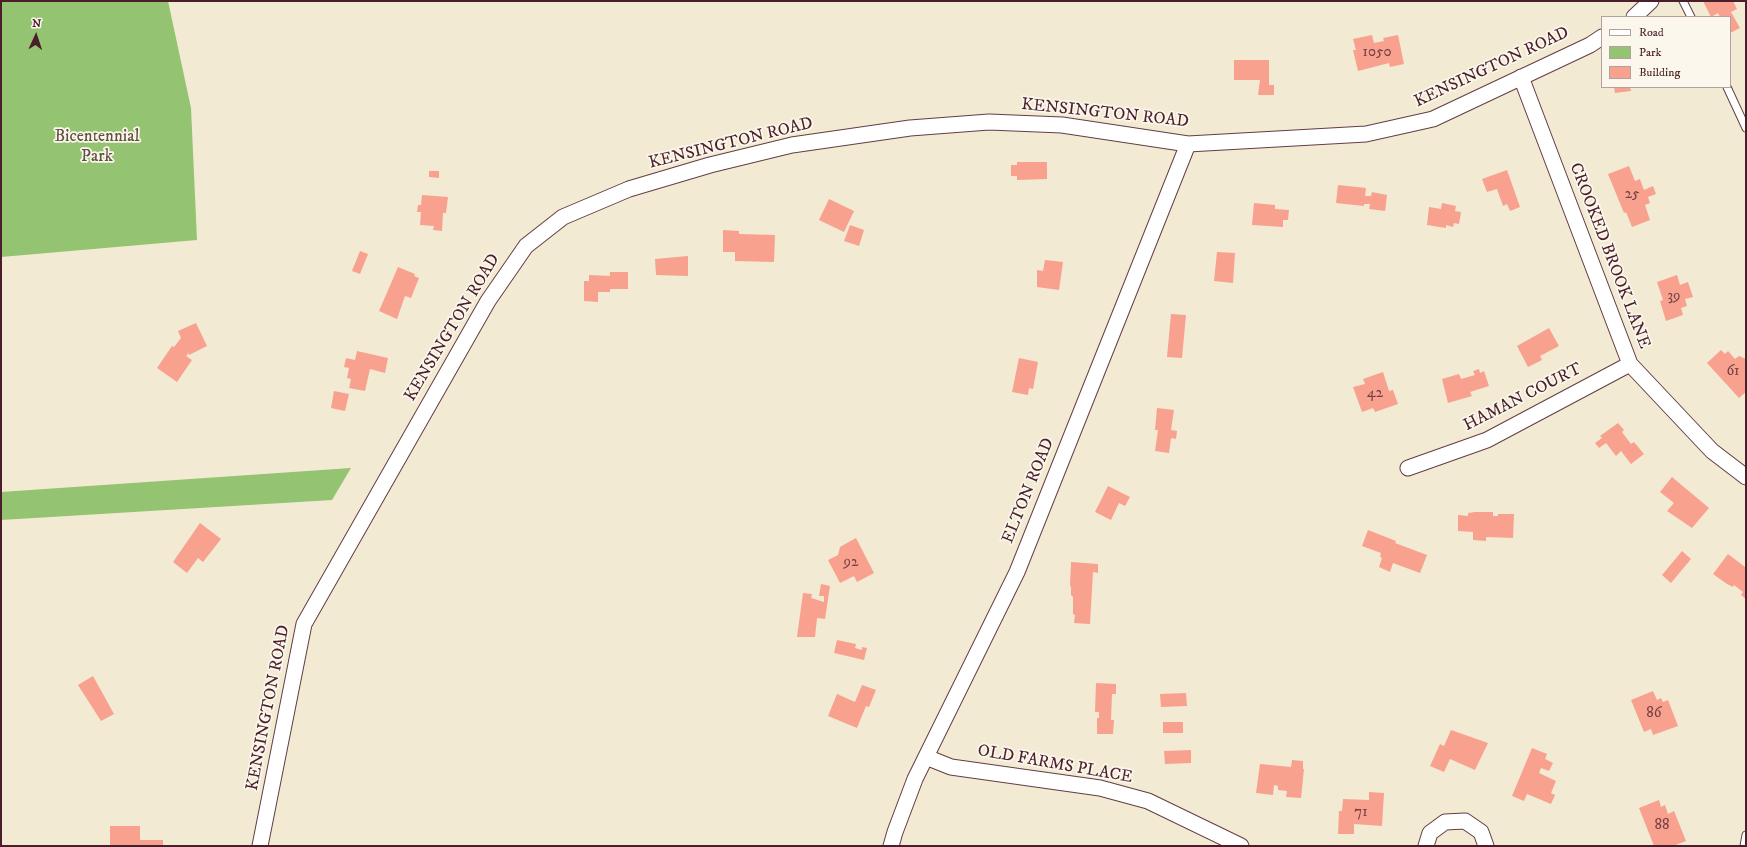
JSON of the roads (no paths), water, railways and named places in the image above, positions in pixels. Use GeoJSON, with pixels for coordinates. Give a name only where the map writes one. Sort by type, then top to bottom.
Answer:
{"type":"FeatureCollection","features":[{"type":"Feature","properties":{"kind":"street"},"geometry":{"type":"LineString","coordinates":[[1635,16],[1651,1]]}},
{"type":"Feature","properties":{"kind":"street","name":"KENSINGTON ROAD"},"geometry":{"type":"LineString","coordinates":[[260,846],[304,624],[488,301],[526,246],[563,217],[629,189],[710,165],[792,145],[910,128],[988,122],[1062,125],[1188,144],[1366,134],[1433,120],[1521,76],[1590,45],[1601,38]]}},
{"type":"Feature","properties":{"kind":"street","name":"CROOKED BROOK LANE"},"geometry":{"type":"LineString","coordinates":[[1521,76],[1630,364],[1712,451],[1746,477]]}},
{"type":"Feature","properties":{"kind":"street","name":"ELTON ROAD"},"geometry":{"type":"LineString","coordinates":[[891,846],[915,779],[1017,572],[1188,144]]}},
{"type":"Feature","properties":{"kind":"street","name":"HAMAN COURT"},"geometry":{"type":"LineString","coordinates":[[1408,468],[1487,440],[1630,364]]}},
{"type":"Feature","properties":{"kind":"street","name":"OLD FARMS PLACE"},"geometry":{"type":"LineString","coordinates":[[926,757],[951,767],[1100,788],[1148,801],[1241,846]]}},
{"type":"Feature","properties":{"kind":"street"},"geometry":{"type":"LineString","coordinates":[[1426,846],[1430,833],[1446,822],[1465,821],[1481,832],[1486,846]]}},
{"type":"Feature","properties":{"kind":"lane"},"geometry":{"type":"LineString","coordinates":[[1683,1],[1690,16]]}},
{"type":"Feature","properties":{"kind":"lane"},"geometry":{"type":"LineString","coordinates":[[1727,88],[1746,128]]}},
{"type":"Feature","properties":{"kind":"lane"},"geometry":{"type":"LineString","coordinates":[[1744,846],[1746,835]]}},
{"type":"Feature","properties":{"kind":"park label","name":"Bicentennial Park"},"geometry":{"type":"Point","coordinates":[97,147]}}]}
